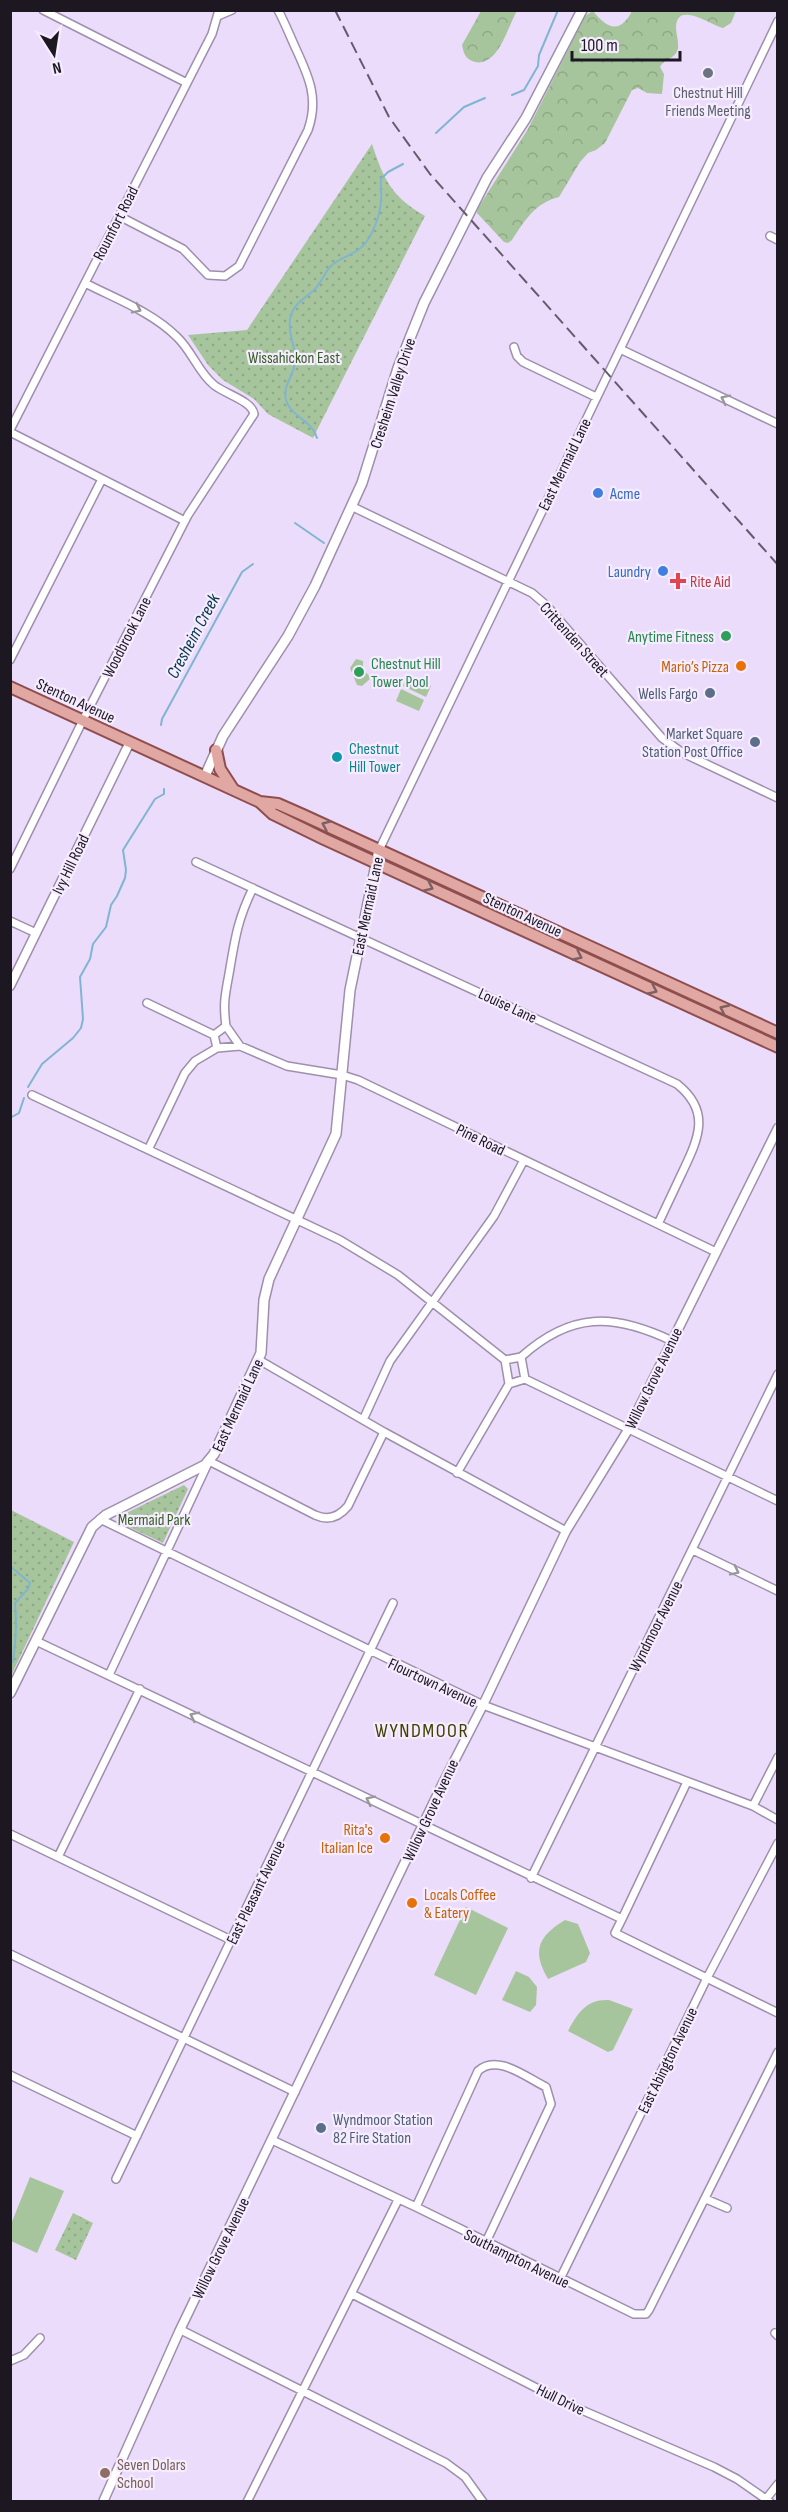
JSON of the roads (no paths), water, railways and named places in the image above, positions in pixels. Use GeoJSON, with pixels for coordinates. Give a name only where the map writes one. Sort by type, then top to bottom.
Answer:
{"type":"FeatureCollection","features":[{"type":"Feature","properties":{"kind":"main road","name":"Cresheim Valley Drive"},"geometry":{"type":"LineString","coordinates":[[205,776],[216,750],[240,708],[298,619],[353,507],[371,458],[398,368],[424,303],[487,178],[526,118],[582,10]]}},
{"type":"Feature","properties":{"kind":"main road","name":"Stenton Avenue"},"geometry":{"type":"LineString","coordinates":[[10,687],[260,802],[273,814],[777,1047]]}},
{"type":"Feature","properties":{"kind":"main road"},"geometry":{"type":"LineString","coordinates":[[216,750],[220,769],[233,789]]}},
{"type":"Feature","properties":{"kind":"main road","name":"Stenton Avenue"},"geometry":{"type":"LineString","coordinates":[[260,802],[278,804],[777,1033]]}},
{"type":"Feature","properties":{"kind":"main road","name":"East Mermaid Lane"},"geometry":{"type":"LineString","coordinates":[[10,1693],[88,1533],[100,1519],[193,1473],[209,1461],[259,1360],[263,1342],[267,1286],[335,1138],[350,990],[379,850]]}},
{"type":"Feature","properties":{"kind":"street"},"geometry":{"type":"LineString","coordinates":[[43,10],[187,83]]}},
{"type":"Feature","properties":{"kind":"street"},"geometry":{"type":"LineString","coordinates":[[218,13],[232,10]]}},
{"type":"Feature","properties":{"kind":"street"},"geometry":{"type":"LineString","coordinates":[[119,216],[183,249],[208,275],[225,276],[239,266],[308,130],[314,110],[313,90],[309,77],[278,10]]}},
{"type":"Feature","properties":{"kind":"street","name":"Roumfort Road"},"geometry":{"type":"LineString","coordinates":[[10,431],[212,34],[218,13]]}},
{"type":"Feature","properties":{"kind":"street","name":"East Mermaid Lane"},"geometry":{"type":"LineString","coordinates":[[379,850],[777,21]]}},
{"type":"Feature","properties":{"kind":"street","name":"Woodbrook Lane"},"geometry":{"type":"LineString","coordinates":[[10,869],[185,521],[254,412],[251,407],[213,384],[203,374],[182,342],[165,327],[143,312],[85,283]]}},
{"type":"Feature","properties":{"kind":"street"},"geometry":{"type":"LineString","coordinates":[[514,347],[518,358],[523,362],[596,398]]}},
{"type":"Feature","properties":{"kind":"street"},"geometry":{"type":"LineString","coordinates":[[620,349],[777,424]]}},
{"type":"Feature","properties":{"kind":"street"},"geometry":{"type":"LineString","coordinates":[[10,431],[185,521]]}},
{"type":"Feature","properties":{"kind":"street"},"geometry":{"type":"LineString","coordinates":[[10,660],[102,479]]}},
{"type":"Feature","properties":{"kind":"street","name":"Crittenden Street"},"geometry":{"type":"LineString","coordinates":[[353,507],[532,594],[547,606],[667,742],[688,755],[777,798]]}},
{"type":"Feature","properties":{"kind":"street","name":"Ivy Hill Road"},"geometry":{"type":"LineString","coordinates":[[10,986],[130,742]]}},
{"type":"Feature","properties":{"kind":"street","name":"Louise Lane"},"geometry":{"type":"LineString","coordinates":[[196,862],[669,1080],[683,1089],[692,1099],[697,1110],[699,1133],[694,1150],[658,1224]]}},
{"type":"Feature","properties":{"kind":"street"},"geometry":{"type":"LineString","coordinates":[[240,1046],[226,1026],[223,998],[232,943],[240,917],[253,888]]}},
{"type":"Feature","properties":{"kind":"street"},"geometry":{"type":"LineString","coordinates":[[10,921],[36,933]]}},
{"type":"Feature","properties":{"kind":"street"},"geometry":{"type":"LineString","coordinates":[[147,1003],[214,1035]]}},
{"type":"Feature","properties":{"kind":"street"},"geometry":{"type":"LineString","coordinates":[[214,1035],[226,1026]]}},
{"type":"Feature","properties":{"kind":"street"},"geometry":{"type":"LineString","coordinates":[[214,1035],[217,1048]]}},
{"type":"Feature","properties":{"kind":"street"},"geometry":{"type":"LineString","coordinates":[[149,1148],[185,1073],[195,1062],[217,1048],[240,1046]]}},
{"type":"Feature","properties":{"kind":"street","name":"Pine Road"},"geometry":{"type":"LineString","coordinates":[[240,1046],[287,1066],[342,1075],[358,1080],[716,1252]]}},
{"type":"Feature","properties":{"kind":"street"},"geometry":{"type":"LineString","coordinates":[[32,1095],[297,1219],[379,1262],[505,1360],[509,1384],[458,1473]]}},
{"type":"Feature","properties":{"kind":"street","name":"Willow Grove Avenue"},"geometry":{"type":"LineString","coordinates":[[102,2502],[181,2330],[566,1531],[628,1430],[777,1128]]}},
{"type":"Feature","properties":{"kind":"street"},"geometry":{"type":"LineString","coordinates":[[363,1420],[390,1360],[494,1216],[524,1160]]}},
{"type":"Feature","properties":{"kind":"street"},"geometry":{"type":"LineString","coordinates":[[505,1360],[521,1357],[547,1337],[563,1329],[585,1323],[626,1323],[672,1341]]}},
{"type":"Feature","properties":{"kind":"street"},"geometry":{"type":"LineString","coordinates":[[521,1357],[525,1379]]}},
{"type":"Feature","properties":{"kind":"street"},"geometry":{"type":"LineString","coordinates":[[259,1360],[384,1432],[566,1531]]}},
{"type":"Feature","properties":{"kind":"street","name":"Wyndmoor Avenue"},"geometry":{"type":"LineString","coordinates":[[531,1878],[777,1374]]}},
{"type":"Feature","properties":{"kind":"street"},"geometry":{"type":"LineString","coordinates":[[509,1384],[525,1379],[777,1501]]}},
{"type":"Feature","properties":{"kind":"street"},"geometry":{"type":"LineString","coordinates":[[109,1675],[209,1461],[315,1515],[330,1518],[340,1514],[348,1506],[384,1432]]}},
{"type":"Feature","properties":{"kind":"street","name":"Flourtown Avenue"},"geometry":{"type":"LineString","coordinates":[[100,1519],[483,1706],[753,1806],[777,1820]]}},
{"type":"Feature","properties":{"kind":"street"},"geometry":{"type":"LineString","coordinates":[[693,1550],[777,1591]]}},
{"type":"Feature","properties":{"kind":"street","name":"East Pleasant Avenue"},"geometry":{"type":"LineString","coordinates":[[116,2179],[186,2038],[393,1603]]}},
{"type":"Feature","properties":{"kind":"street"},"geometry":{"type":"LineString","coordinates":[[36,1641],[621,1919]]}},
{"type":"Feature","properties":{"kind":"street"},"geometry":{"type":"LineString","coordinates":[[58,1857],[140,1689]]}},
{"type":"Feature","properties":{"kind":"street"},"geometry":{"type":"LineString","coordinates":[[753,1806],[777,1756]]}},
{"type":"Feature","properties":{"kind":"street"},"geometry":{"type":"LineString","coordinates":[[687,1782],[615,1933],[777,2013]]}},
{"type":"Feature","properties":{"kind":"street"},"geometry":{"type":"LineString","coordinates":[[10,1834],[231,1940]]}},
{"type":"Feature","properties":{"kind":"street","name":"East Abington Avenue"},"geometry":{"type":"LineString","coordinates":[[560,2279],[707,1978],[777,1843]]}},
{"type":"Feature","properties":{"kind":"street"},"geometry":{"type":"LineString","coordinates":[[10,1954],[295,2092]]}},
{"type":"Feature","properties":{"kind":"street"},"geometry":{"type":"LineString","coordinates":[[727,2208],[706,2199],[777,2052]]}},
{"type":"Feature","properties":{"kind":"street"},"geometry":{"type":"LineString","coordinates":[[416,2207],[478,2071],[486,2065],[498,2064],[514,2071],[546,2087],[551,2104],[486,2242]]}},
{"type":"Feature","properties":{"kind":"street"},"geometry":{"type":"LineString","coordinates":[[10,2075],[137,2136]]}},
{"type":"Feature","properties":{"kind":"street","name":"Southampton Avenue"},"geometry":{"type":"LineString","coordinates":[[272,2140],[416,2207],[634,2314],[646,2314],[706,2199]]}},
{"type":"Feature","properties":{"kind":"street"},"geometry":{"type":"LineString","coordinates":[[247,2502],[398,2200]]}},
{"type":"Feature","properties":{"kind":"street","name":"Hull Drive"},"geometry":{"type":"LineString","coordinates":[[352,2294],[570,2405],[714,2467],[768,2500]]}},
{"type":"Feature","properties":{"kind":"street"},"geometry":{"type":"LineString","coordinates":[[181,2330],[446,2463],[465,2477],[483,2502]]}},
{"type":"Feature","properties":{"kind":"street"},"geometry":{"type":"LineString","coordinates":[[10,2361],[24,2355],[40,2338]]}},
{"type":"Feature","properties":{"kind":"street"},"geometry":{"type":"LineString","coordinates":[[768,2500],[777,2484]]}},
{"type":"Feature","properties":{"kind":"waterway","name":"Cresheim Creek"},"geometry":{"type":"LineString","coordinates":[[512,95],[524,90],[538,66],[539,55],[558,10]]}},
{"type":"Feature","properties":{"kind":"waterway","name":"Cresheim Creek"},"geometry":{"type":"LineString","coordinates":[[436,133],[464,107],[485,98]]}},
{"type":"Feature","properties":{"kind":"waterway","name":"Cresheim Creek"},"geometry":{"type":"LineString","coordinates":[[317,438],[311,427],[292,411],[286,400],[287,385],[295,361],[290,326],[291,315],[298,303],[312,292],[331,266],[358,250],[367,241],[379,214],[381,179],[388,172],[403,164]]}},
{"type":"Feature","properties":{"kind":"waterway"},"geometry":{"type":"LineString","coordinates":[[295,523],[324,543]]}},
{"type":"Feature","properties":{"kind":"waterway","name":"Cresheim Creek"},"geometry":{"type":"LineString","coordinates":[[161,725],[162,719],[242,572],[253,564]]}},
{"type":"Feature","properties":{"kind":"waterway","name":"Cresheim Creek"},"geometry":{"type":"LineString","coordinates":[[28,1087],[42,1064],[73,1038],[81,1028],[83,1019],[80,977],[90,959],[93,944],[106,927],[111,905],[125,878],[123,850],[155,799],[164,794],[164,789]]}},
{"type":"Feature","properties":{"kind":"waterway","name":"Cresheim Creek"},"geometry":{"type":"LineString","coordinates":[[10,1118],[19,1113],[24,1098]]}},
{"type":"Feature","properties":{"kind":"waterway","name":"Cresheim Creek"},"geometry":{"type":"LineString","coordinates":[[10,1566],[30,1583],[28,1589],[15,1603],[16,1633],[13,1662]]}},
{"type":"Feature","properties":{"kind":"railway"},"geometry":{"type":"LineString","coordinates":[[335,10],[389,117],[430,174],[778,565]]}},
{"type":"Feature","properties":{"kind":"place","name":"Chestnut Hill Friends Meeting"},"geometry":{"type":"Point","coordinates":[708,73]}},
{"type":"Feature","properties":{"kind":"place","name":"Acme"},"geometry":{"type":"Point","coordinates":[598,493]}},
{"type":"Feature","properties":{"kind":"place","name":"Laundry"},"geometry":{"type":"Point","coordinates":[663,571]}},
{"type":"Feature","properties":{"kind":"place","name":"Rite Aid"},"geometry":{"type":"Point","coordinates":[678,581]}},
{"type":"Feature","properties":{"kind":"place","name":"Anytime Fitness"},"geometry":{"type":"Point","coordinates":[726,636]}},
{"type":"Feature","properties":{"kind":"place","name":"Mario’s Pizza"},"geometry":{"type":"Point","coordinates":[741,666]}},
{"type":"Feature","properties":{"kind":"place","name":"Chestnut Hill Tower Pool"},"geometry":{"type":"Point","coordinates":[359,672]}},
{"type":"Feature","properties":{"kind":"place","name":"Wells Fargo"},"geometry":{"type":"Point","coordinates":[710,693]}},
{"type":"Feature","properties":{"kind":"place","name":"Market Square Station Post Office"},"geometry":{"type":"Point","coordinates":[755,742]}},
{"type":"Feature","properties":{"kind":"place","name":"Chestnut Hill Tower"},"geometry":{"type":"Point","coordinates":[337,757]}},
{"type":"Feature","properties":{"kind":"place","name":"Rita's Italian Ice"},"geometry":{"type":"Point","coordinates":[385,1838]}},
{"type":"Feature","properties":{"kind":"place","name":"Locals Coffee & Eatery"},"geometry":{"type":"Point","coordinates":[412,1903]}},
{"type":"Feature","properties":{"kind":"place","name":"Wyndmoor Station 82 Fire Station"},"geometry":{"type":"Point","coordinates":[321,2128]}},
{"type":"Feature","properties":{"kind":"place","name":"Seven Dolars School"},"geometry":{"type":"Point","coordinates":[105,2473]}},
{"type":"Feature","properties":{"kind":"district","name":"WYNDMOOR"},"geometry":{"type":"Point","coordinates":[422,1730]}},
{"type":"Feature","properties":{"kind":"park label","name":"Wissahickon East"},"geometry":{"type":"Point","coordinates":[294,357]}},
{"type":"Feature","properties":{"kind":"park label","name":"Mermaid Park"},"geometry":{"type":"Point","coordinates":[154,1519]}}]}
